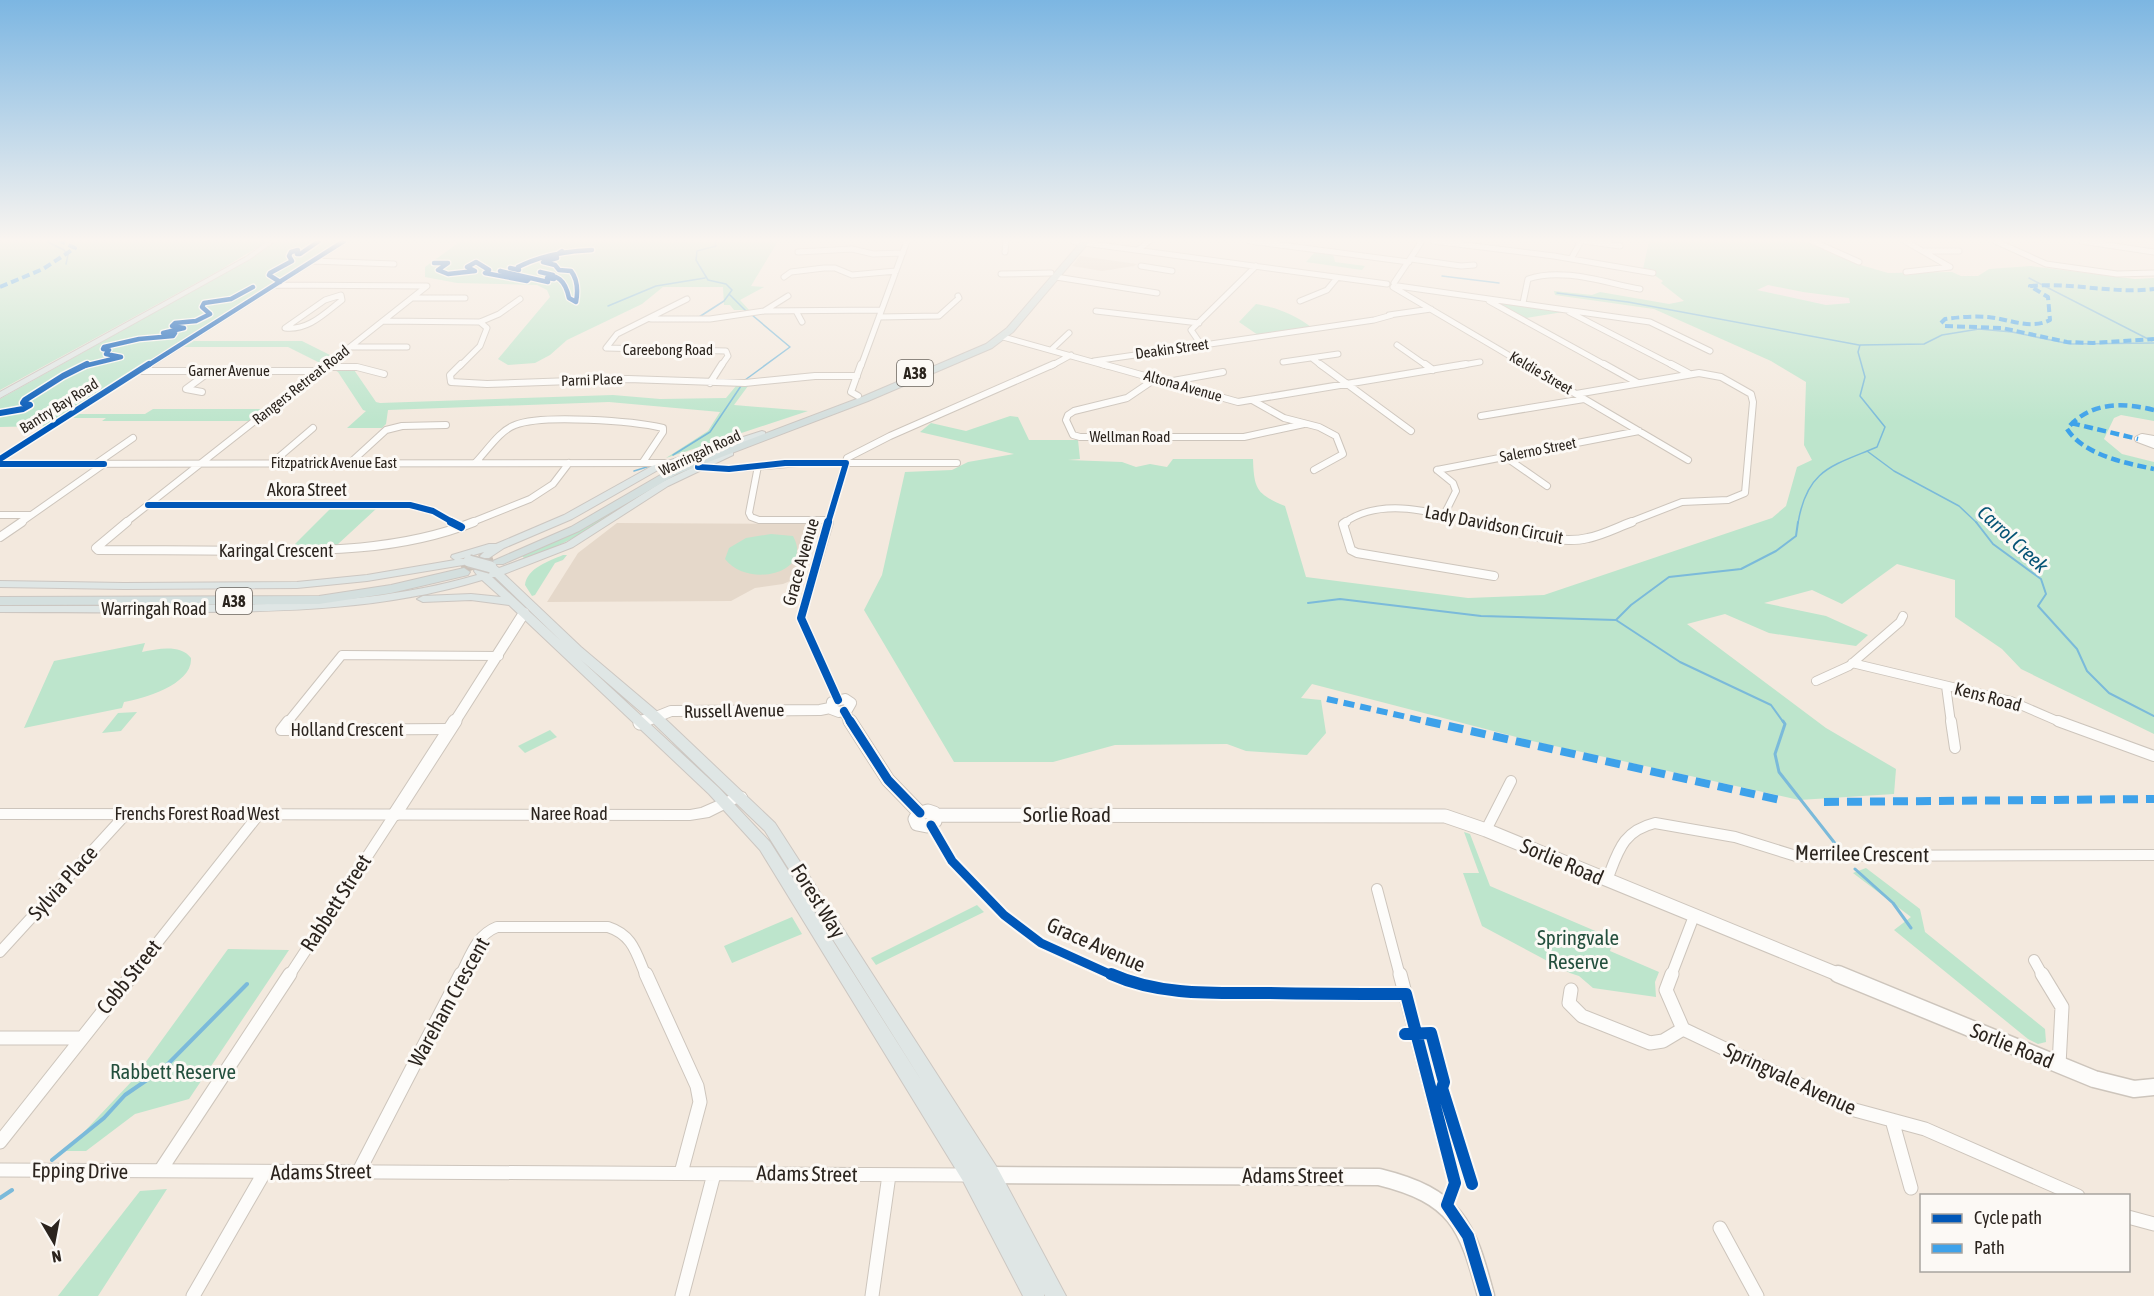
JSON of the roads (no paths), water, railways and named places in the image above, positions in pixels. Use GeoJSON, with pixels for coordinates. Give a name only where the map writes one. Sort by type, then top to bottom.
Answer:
{"type":"FeatureCollection","features":[{"type":"Feature","properties":{"kind":"highway","name":"Warringah Road"},"geometry":{"type":"LineString","coordinates":[[1,594],[319,600],[391,589],[482,566],[575,529],[673,472],[976,353],[1000,335],[1030,301]]}},
{"type":"Feature","properties":{"kind":"main road"},"geometry":{"type":"LineString","coordinates":[[0,395],[169,301]]}},
{"type":"Feature","properties":{"kind":"main road","name":"Warringah Road"},"geometry":{"type":"LineString","coordinates":[[0,609],[269,609],[378,600],[434,590],[482,566],[500,546],[568,517],[638,476],[667,463],[758,439]]}},
{"type":"Feature","properties":{"kind":"main road","name":"Warringah Road"},"geometry":{"type":"LineString","coordinates":[[1,594],[124,586],[297,585],[358,580],[411,571],[482,566],[557,551],[604,524],[658,487],[758,439]]}},
{"type":"Feature","properties":{"kind":"main road","name":"A38"},"geometry":{"type":"LineString","coordinates":[[411,571],[524,537]]}},
{"type":"Feature","properties":{"kind":"main road"},"geometry":{"type":"LineString","coordinates":[[513,588],[520,574],[557,551]]}},
{"type":"Feature","properties":{"kind":"main road","name":"Forest Way"},"geometry":{"type":"LineString","coordinates":[[482,566],[513,588],[577,650],[654,716],[733,800],[777,863],[970,1175],[1034,1296]]}},
{"type":"Feature","properties":{"kind":"main road","name":"Forest Way"},"geometry":{"type":"LineString","coordinates":[[482,566],[512,603],[640,723],[733,800],[770,827],[991,1175],[1056,1296]]}},
{"type":"Feature","properties":{"kind":"main road"},"geometry":{"type":"LineString","coordinates":[[269,609],[334,609],[460,597],[488,598],[512,603]]}},
{"type":"Feature","properties":{"kind":"main road","name":"Naree Road"},"geometry":{"type":"LineString","coordinates":[[395,814],[690,815],[704,813],[733,800]]}},
{"type":"Feature","properties":{"kind":"main road","name":"Frenchs Forest Road West"},"geometry":{"type":"LineString","coordinates":[[0,814],[395,814]]}},
{"type":"Feature","properties":{"kind":"street","name":"Bantry Bay Road"},"geometry":{"type":"LineString","coordinates":[[0,459],[249,301]]}},
{"type":"Feature","properties":{"kind":"street"},"geometry":{"type":"LineString","coordinates":[[323,301],[285,328],[295,329],[305,326],[340,301]]}},
{"type":"Feature","properties":{"kind":"street","name":"Rangers Retreat Road"},"geometry":{"type":"LineString","coordinates":[[201,464],[408,301]]}},
{"type":"Feature","properties":{"kind":"street"},"geometry":{"type":"LineString","coordinates":[[383,321],[480,322],[499,314],[517,301]]}},
{"type":"Feature","properties":{"kind":"street"},"geometry":{"type":"LineString","coordinates":[[647,319],[682,301]]}},
{"type":"Feature","properties":{"kind":"street"},"geometry":{"type":"LineString","coordinates":[[764,311],[779,301]]}},
{"type":"Feature","properties":{"kind":"street"},"geometry":{"type":"LineString","coordinates":[[862,397],[851,392],[885,301]]}},
{"type":"Feature","properties":{"kind":"street"},"geometry":{"type":"LineString","coordinates":[[647,319],[710,319],[764,311],[939,316],[954,301]]}},
{"type":"Feature","properties":{"kind":"street"},"geometry":{"type":"LineString","coordinates":[[1202,346],[1191,330],[1221,301]]}},
{"type":"Feature","properties":{"kind":"street","name":"Keldie Street"},"geometry":{"type":"LineString","coordinates":[[1419,301],[1688,460]]}},
{"type":"Feature","properties":{"kind":"street"},"geometry":{"type":"LineString","coordinates":[[1489,301],[1638,383]]}},
{"type":"Feature","properties":{"kind":"street"},"geometry":{"type":"LineString","coordinates":[[1511,301],[1650,322],[1710,351]]}},
{"type":"Feature","properties":{"kind":"street","name":"Deakin Street"},"geometry":{"type":"LineString","coordinates":[[1094,362],[1374,320],[1431,309]]}},
{"type":"Feature","properties":{"kind":"street"},"geometry":{"type":"LineString","coordinates":[[1564,309],[1689,374]]}},
{"type":"Feature","properties":{"kind":"street"},"geometry":{"type":"LineString","coordinates":[[796,311],[802,322]]}},
{"type":"Feature","properties":{"kind":"street"},"geometry":{"type":"LineString","coordinates":[[1096,311],[1199,323]]}},
{"type":"Feature","properties":{"kind":"street","name":"Careebong Road"},"geometry":{"type":"LineString","coordinates":[[647,319],[617,334],[606,346],[608,349],[726,351],[728,356],[710,383]]}},
{"type":"Feature","properties":{"kind":"street","name":"Parni Place"},"geometry":{"type":"LineString","coordinates":[[480,322],[487,328],[480,346],[450,375],[451,382],[487,384],[628,379],[751,383],[814,376],[857,376]]}},
{"type":"Feature","properties":{"kind":"street"},"geometry":{"type":"LineString","coordinates":[[1051,350],[1070,333]]}},
{"type":"Feature","properties":{"kind":"street","name":"Altona Avenue"},"geometry":{"type":"LineString","coordinates":[[1000,335],[1238,402],[1480,362]]}},
{"type":"Feature","properties":{"kind":"street"},"geometry":{"type":"LineString","coordinates":[[1397,345],[1433,370]]}},
{"type":"Feature","properties":{"kind":"street"},"geometry":{"type":"LineString","coordinates":[[351,347],[407,347]]}},
{"type":"Feature","properties":{"kind":"street"},"geometry":{"type":"LineString","coordinates":[[1283,362],[1313,360],[1338,354]]}},
{"type":"Feature","properties":{"kind":"street"},"geometry":{"type":"LineString","coordinates":[[846,463],[851,455],[1041,371],[1071,355]]}},
{"type":"Feature","properties":{"kind":"street"},"geometry":{"type":"LineString","coordinates":[[1313,360],[1411,431]]}},
{"type":"Feature","properties":{"kind":"street","name":"Garner Avenue"},"geometry":{"type":"LineString","coordinates":[[139,371],[357,367],[384,374]]}},
{"type":"Feature","properties":{"kind":"street"},"geometry":{"type":"LineString","coordinates":[[202,392],[186,388],[209,371]]}},
{"type":"Feature","properties":{"kind":"street"},"geometry":{"type":"LineString","coordinates":[[1168,382],[1223,372]]}},
{"type":"Feature","properties":{"kind":"street","name":"Lady Davidson Circuit"},"geometry":{"type":"LineString","coordinates":[[1494,576],[1357,553],[1351,549],[1343,524],[1350,517],[1399,508],[1444,515],[1551,538],[1577,540],[1590,538],[1682,502],[1728,500],[1745,493],[1753,402],[1751,394],[1743,388],[1720,376],[1700,373],[1576,394]]}},
{"type":"Feature","properties":{"kind":"street","name":"Wellman Road"},"geometry":{"type":"LineString","coordinates":[[1155,379],[1127,398],[1074,411],[1068,415],[1066,420],[1073,435],[1080,437],[1244,437],[1304,424]]}},
{"type":"Feature","properties":{"kind":"street"},"geometry":{"type":"LineString","coordinates":[[1481,416],[1584,399]]}},
{"type":"Feature","properties":{"kind":"street"},"geometry":{"type":"LineString","coordinates":[[1252,400],[1284,417],[1330,431],[1336,436],[1342,454],[1337,459],[1314,470]]}},
{"type":"Feature","properties":{"kind":"street"},"geometry":{"type":"LineString","coordinates":[[475,463],[518,424],[589,420],[663,428],[663,432],[644,462]]}},
{"type":"Feature","properties":{"kind":"street"},"geometry":{"type":"LineString","coordinates":[[350,463],[386,430],[402,426],[446,425]]}},
{"type":"Feature","properties":{"kind":"street"},"geometry":{"type":"LineString","coordinates":[[272,463],[313,428]]}},
{"type":"Feature","properties":{"kind":"street","name":"Salerno Street"},"geometry":{"type":"LineString","coordinates":[[1437,470],[1639,431]]}},
{"type":"Feature","properties":{"kind":"street"},"geometry":{"type":"LineString","coordinates":[[2154,439],[2142,437],[2138,439],[2154,446]]}},
{"type":"Feature","properties":{"kind":"street"},"geometry":{"type":"LineString","coordinates":[[0,537],[134,438]]}},
{"type":"Feature","properties":{"kind":"street"},"geometry":{"type":"LineString","coordinates":[[1504,456],[1547,486]]}},
{"type":"Feature","properties":{"kind":"street","name":"Karingal Crescent"},"geometry":{"type":"LineString","coordinates":[[201,464],[100,543],[97,549],[106,551],[343,550],[407,541],[461,527],[535,496],[553,484],[569,463]]}},
{"type":"Feature","properties":{"kind":"street","name":"Fitzpatrick Avenue East"},"geometry":{"type":"LineString","coordinates":[[0,464],[667,463]]}},
{"type":"Feature","properties":{"kind":"street"},"geometry":{"type":"LineString","coordinates":[[698,467],[729,469],[785,463],[957,463]]}},
{"type":"Feature","properties":{"kind":"street","name":"Grace Avenue"},"geometry":{"type":"LineString","coordinates":[[846,463],[807,588],[801,618],[838,706],[888,780],[920,813]]}},
{"type":"Feature","properties":{"kind":"street"},"geometry":{"type":"LineString","coordinates":[[758,466],[749,513],[751,517],[759,520],[829,520]]}},
{"type":"Feature","properties":{"kind":"street"},"geometry":{"type":"LineString","coordinates":[[1437,470],[1453,483],[1456,491],[1444,515]]}},
{"type":"Feature","properties":{"kind":"street","name":"Akora Street"},"geometry":{"type":"LineString","coordinates":[[148,505],[410,505],[433,511],[461,527]]}},
{"type":"Feature","properties":{"kind":"street"},"geometry":{"type":"LineString","coordinates":[[0,515],[31,515]]}},
{"type":"Feature","properties":{"kind":"street","name":"Rabbett Street"},"geometry":{"type":"LineString","coordinates":[[160,1172],[499,656],[524,613]]}},
{"type":"Feature","properties":{"kind":"street"},"geometry":{"type":"LineString","coordinates":[[1816,681],[1852,663],[1900,622],[1903,616]]}},
{"type":"Feature","properties":{"kind":"street","name":"Holland Crescent"},"geometry":{"type":"LineString","coordinates":[[450,729],[281,730],[342,655],[499,656]]}},
{"type":"Feature","properties":{"kind":"street","name":"Kens Road"},"geometry":{"type":"LineString","coordinates":[[1852,663],[2012,701],[2042,715],[2154,756]]}},
{"type":"Feature","properties":{"kind":"street"},"geometry":{"type":"LineString","coordinates":[[1946,686],[1955,748]]}},
{"type":"Feature","properties":{"kind":"street","name":"Russell Avenue"},"geometry":{"type":"LineString","coordinates":[[640,723],[671,711],[820,710],[838,706]]}},
{"type":"Feature","properties":{"kind":"street"},"geometry":{"type":"LineString","coordinates":[[1486,830],[1511,780]]}},
{"type":"Feature","properties":{"kind":"street","name":"Sorlie Road"},"geometry":{"type":"LineString","coordinates":[[920,813],[928,811],[933,820],[1428,816],[1461,820],[2113,1086],[2134,1089],[2154,1087]]}},
{"type":"Feature","properties":{"kind":"street","name":"Cobb Street"},"geometry":{"type":"LineString","coordinates":[[0,1142],[260,813]]}},
{"type":"Feature","properties":{"kind":"street","name":"Sylvia Place"},"geometry":{"type":"LineString","coordinates":[[0,952],[126,814]]}},
{"type":"Feature","properties":{"kind":"street","name":"Grace Avenue"},"geometry":{"type":"LineString","coordinates":[[933,820],[952,861],[1013,922],[1041,944],[1133,984],[1155,989],[1220,993],[1406,994]]}},
{"type":"Feature","properties":{"kind":"street","name":"Merrilee Crescent"},"geometry":{"type":"LineString","coordinates":[[1607,880],[1626,835],[1641,825],[1654,823],[1736,837],[1796,856],[2154,855]]}},
{"type":"Feature","properties":{"kind":"street"},"geometry":{"type":"LineString","coordinates":[[1377,889],[1455,1183],[1447,1205],[1468,1236],[1486,1296]]}},
{"type":"Feature","properties":{"kind":"street"},"geometry":{"type":"LineString","coordinates":[[1571,990],[1569,1003],[1582,1017],[1650,1043],[1663,1041],[1683,1029],[1666,990],[1694,916]]}},
{"type":"Feature","properties":{"kind":"street","name":"Wareham Crescent"},"geometry":{"type":"LineString","coordinates":[[359,1171],[479,939],[486,931],[497,927],[608,927],[621,931],[629,938],[697,1086],[700,1102],[681,1173]]}},
{"type":"Feature","properties":{"kind":"street"},"geometry":{"type":"LineString","coordinates":[[2034,960],[2036,967],[2062,1007],[2059,1065]]}},
{"type":"Feature","properties":{"kind":"street","name":"Springvale Avenue"},"geometry":{"type":"LineString","coordinates":[[1683,1029],[1851,1109],[1925,1129],[2073,1194]]}},
{"type":"Feature","properties":{"kind":"street"},"geometry":{"type":"LineString","coordinates":[[0,1038],[81,1038]]}},
{"type":"Feature","properties":{"kind":"street"},"geometry":{"type":"LineString","coordinates":[[1892,1120],[1911,1188]]}},
{"type":"Feature","properties":{"kind":"street","name":"Epping Drive"},"geometry":{"type":"LineString","coordinates":[[0,1170],[160,1172]]}},
{"type":"Feature","properties":{"kind":"street","name":"Adams Street"},"geometry":{"type":"LineString","coordinates":[[160,1172],[359,1171],[1378,1177],[1402,1181],[1422,1189],[1447,1205]]}},
{"type":"Feature","properties":{"kind":"street"},"geometry":{"type":"LineString","coordinates":[[193,1296],[264,1173]]}},
{"type":"Feature","properties":{"kind":"street"},"geometry":{"type":"LineString","coordinates":[[682,1296],[714,1174]]}},
{"type":"Feature","properties":{"kind":"street"},"geometry":{"type":"LineString","coordinates":[[872,1296],[889,1175]]}},
{"type":"Feature","properties":{"kind":"street"},"geometry":{"type":"LineString","coordinates":[[2130,1218],[2154,1224]]}},
{"type":"Feature","properties":{"kind":"street"},"geometry":{"type":"LineString","coordinates":[[1720,1228],[1757,1296]]}},
{"type":"Feature","properties":{"kind":"waterway"},"geometry":{"type":"LineString","coordinates":[[608,306],[619,301]]}},
{"type":"Feature","properties":{"kind":"waterway"},"geometry":{"type":"LineString","coordinates":[[699,317],[723,301]]}},
{"type":"Feature","properties":{"kind":"waterway"},"geometry":{"type":"LineString","coordinates":[[736,301],[747,312]]}},
{"type":"Feature","properties":{"kind":"waterway"},"geometry":{"type":"LineString","coordinates":[[1624,301],[1859,345]]}},
{"type":"Feature","properties":{"kind":"waterway"},"geometry":{"type":"LineString","coordinates":[[2075,301],[2152,341]]}},
{"type":"Feature","properties":{"kind":"waterway"},"geometry":{"type":"LineString","coordinates":[[673,455],[710,432],[745,380],[790,347],[752,315]]}},
{"type":"Feature","properties":{"kind":"waterway"},"geometry":{"type":"LineString","coordinates":[[1867,451],[1877,447],[1885,427],[1860,396],[1865,377],[1858,352],[1860,345],[1924,344],[1942,335],[1979,329],[2012,332],[2070,344],[2154,343]]}},
{"type":"Feature","properties":{"kind":"waterway"},"geometry":{"type":"LineString","coordinates":[[1798,523],[1802,505],[1815,480],[1835,465],[1867,451]]}},
{"type":"Feature","properties":{"kind":"waterway","name":"Carrol Creek"},"geometry":{"type":"LineString","coordinates":[[1867,451],[1894,471],[1959,506],[1976,522]]}},
{"type":"Feature","properties":{"kind":"waterway"},"geometry":{"type":"LineString","coordinates":[[634,471],[650,466]]}},
{"type":"Feature","properties":{"kind":"waterway"},"geometry":{"type":"LineString","coordinates":[[1616,620],[1631,605],[1669,577],[1741,569],[1776,551],[1796,536],[1798,522]]}},
{"type":"Feature","properties":{"kind":"waterway","name":"Carrol Creek"},"geometry":{"type":"LineString","coordinates":[[1976,522],[1993,544],[2041,579],[2046,594],[2038,606],[2077,649],[2087,671],[2109,693],[2154,716]]}},
{"type":"Feature","properties":{"kind":"waterway"},"geometry":{"type":"LineString","coordinates":[[1308,603],[1340,599],[1481,616],[1616,620]]}},
{"type":"Feature","properties":{"kind":"waterway"},"geometry":{"type":"LineString","coordinates":[[1616,620],[1680,662],[1771,705],[1784,723]]}},
{"type":"Feature","properties":{"kind":"waterway"},"geometry":{"type":"LineString","coordinates":[[1783,721],[1785,724],[1775,754],[1779,772],[1837,846]]}},
{"type":"Feature","properties":{"kind":"waterway"},"geometry":{"type":"LineString","coordinates":[[1855,869],[1893,903],[1911,928]]}},
{"type":"Feature","properties":{"kind":"waterway"},"geometry":{"type":"LineString","coordinates":[[52,1160],[104,1118],[125,1095],[163,1069],[247,984]]}},
{"type":"Feature","properties":{"kind":"waterway"},"geometry":{"type":"LineString","coordinates":[[0,1198],[12,1190]]}},
{"type":"Feature","properties":{"kind":"tunnel"},"geometry":{"type":"LineString","coordinates":[[461,567],[496,556]]}},
{"type":"Feature","properties":{"kind":"park label","name":"Springvale Reserve"},"geometry":{"type":"Point","coordinates":[1578,950]}},
{"type":"Feature","properties":{"kind":"park label","name":"Rabbett Reserve"},"geometry":{"type":"Point","coordinates":[173,1072]}}]}
